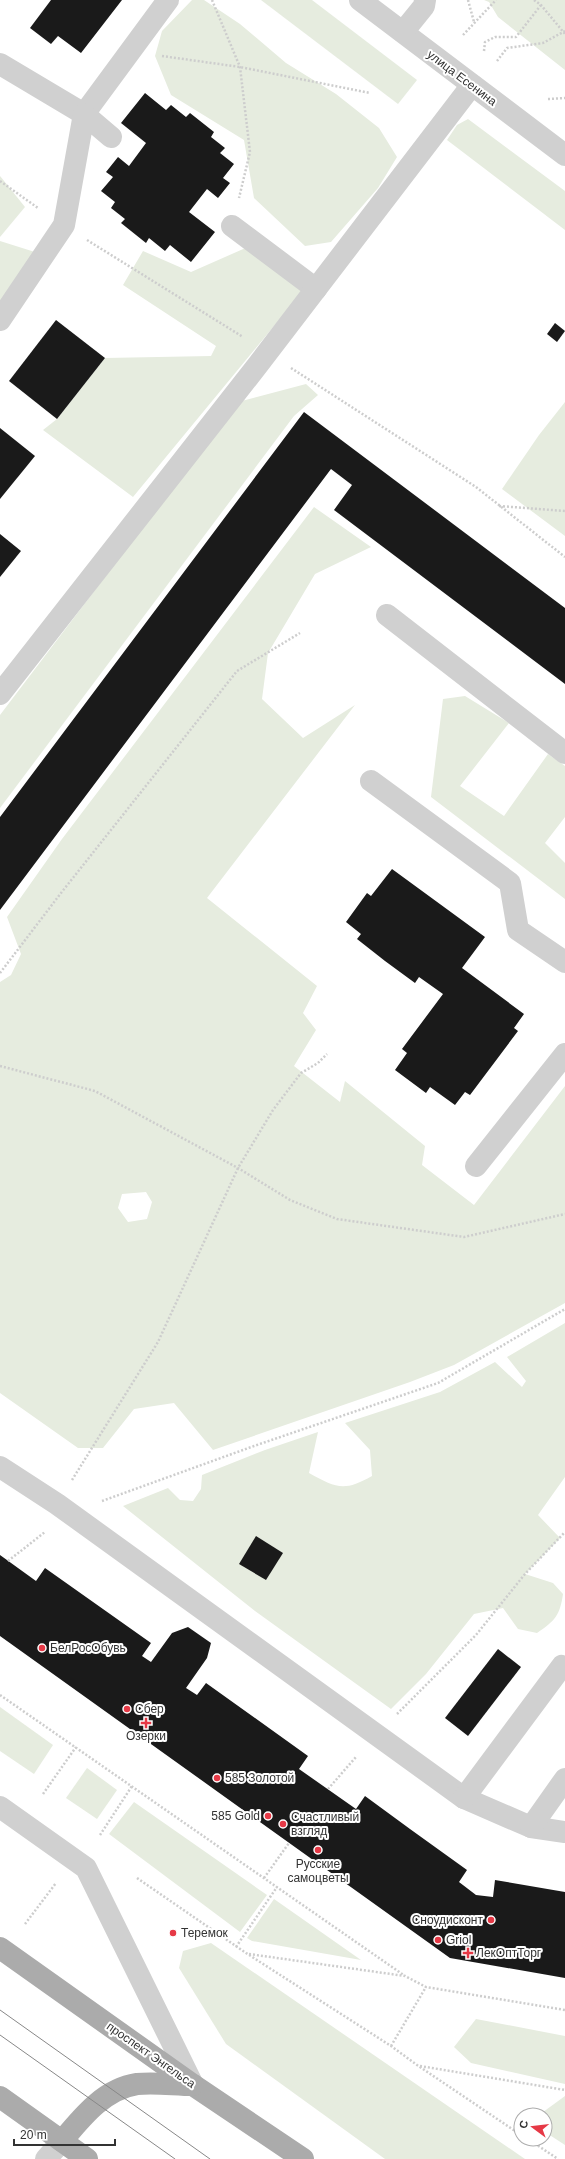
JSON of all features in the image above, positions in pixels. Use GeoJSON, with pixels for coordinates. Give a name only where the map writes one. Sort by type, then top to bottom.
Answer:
{"type":"FeatureCollection","features":[{"type":"Feature","properties":{"kind":"main road","name":"проспект Энгельса"},"geometry":{"type":"LineString","coordinates":[[0,1948],[193,2085],[303,2159]]}},
{"type":"Feature","properties":{"kind":"main road"},"geometry":{"type":"LineString","coordinates":[[62,2141],[96,2104],[115,2091],[137,2084],[193,2085]]}},
{"type":"Feature","properties":{"kind":"main road"},"geometry":{"type":"LineString","coordinates":[[0,2097],[87,2159]]}},
{"type":"Feature","properties":{"kind":"street"},"geometry":{"type":"LineString","coordinates":[[0,320],[64,225],[84,114],[128,52],[168,0]]}},
{"type":"Feature","properties":{"kind":"street","name":"улица Есенина"},"geometry":{"type":"LineString","coordinates":[[360,0],[565,155]]}},
{"type":"Feature","properties":{"kind":"street"},"geometry":{"type":"LineString","coordinates":[[403,32],[424,6],[425,0]]}},
{"type":"Feature","properties":{"kind":"street"},"geometry":{"type":"LineString","coordinates":[[0,64],[84,114],[111,137]]}},
{"type":"Feature","properties":{"kind":"street"},"geometry":{"type":"LineString","coordinates":[[0,694],[267,353],[472,85]]}},
{"type":"Feature","properties":{"kind":"street"},"geometry":{"type":"LineString","coordinates":[[232,226],[316,289]]}},
{"type":"Feature","properties":{"kind":"street"},"geometry":{"type":"LineString","coordinates":[[387,615],[565,753]]}},
{"type":"Feature","properties":{"kind":"street"},"geometry":{"type":"LineString","coordinates":[[371,781],[510,883],[518,930],[565,962]]}},
{"type":"Feature","properties":{"kind":"street"},"geometry":{"type":"LineString","coordinates":[[476,1166],[565,1054]]}},
{"type":"Feature","properties":{"kind":"street"},"geometry":{"type":"LineString","coordinates":[[0,1468],[62,1509],[464,1798],[531,1826],[565,1832]]}},
{"type":"Feature","properties":{"kind":"street"},"geometry":{"type":"LineString","coordinates":[[464,1798],[562,1666],[565,1667]]}},
{"type":"Feature","properties":{"kind":"street"},"geometry":{"type":"LineString","coordinates":[[531,1826],[565,1779]]}},
{"type":"Feature","properties":{"kind":"street"},"geometry":{"type":"LineString","coordinates":[[0,1807],[86,1868],[193,2085]]}},
{"type":"Feature","properties":{"kind":"street"},"geometry":{"type":"LineString","coordinates":[[46,2159],[62,2141]]}},
{"type":"Feature","properties":{"kind":"path"},"geometry":{"type":"LineString","coordinates":[[212,0],[240,66],[250,152],[232,226]]}},
{"type":"Feature","properties":{"kind":"path"},"geometry":{"type":"LineString","coordinates":[[468,0],[474,23]]}},
{"type":"Feature","properties":{"kind":"path"},"geometry":{"type":"LineString","coordinates":[[463,35],[496,0]]}},
{"type":"Feature","properties":{"kind":"path"},"geometry":{"type":"LineString","coordinates":[[497,60],[507,48],[543,43],[564,32],[541,5],[534,0]]}},
{"type":"Feature","properties":{"kind":"path"},"geometry":{"type":"LineString","coordinates":[[484,51],[485,42],[495,37],[516,36],[541,5]]}},
{"type":"Feature","properties":{"kind":"path"},"geometry":{"type":"LineString","coordinates":[[128,52],[240,66],[370,94]]}},
{"type":"Feature","properties":{"kind":"path"},"geometry":{"type":"LineString","coordinates":[[548,99],[565,98]]}},
{"type":"Feature","properties":{"kind":"path"},"geometry":{"type":"LineString","coordinates":[[0,181],[64,225],[476,487],[565,557]]}},
{"type":"Feature","properties":{"kind":"path"},"geometry":{"type":"LineString","coordinates":[[499,506],[565,511]]}},
{"type":"Feature","properties":{"kind":"path"},"geometry":{"type":"LineString","coordinates":[[0,973],[65,886],[237,671],[300,633]]}},
{"type":"Feature","properties":{"kind":"path"},"geometry":{"type":"LineString","coordinates":[[8,1561],[62,1509],[158,1342],[238,1168],[286,1092],[301,1073],[318,1063],[328,1054]]}},
{"type":"Feature","properties":{"kind":"path"},"geometry":{"type":"LineString","coordinates":[[0,1066],[95,1092],[238,1168],[290,1200],[337,1219],[464,1237],[565,1214]]}},
{"type":"Feature","properties":{"kind":"path"},"geometry":{"type":"LineString","coordinates":[[62,1509],[254,1446],[438,1383],[565,1309]]}},
{"type":"Feature","properties":{"kind":"path"},"geometry":{"type":"LineString","coordinates":[[328,1789],[376,1734],[476,1635],[525,1574],[565,1532]]}},
{"type":"Feature","properties":{"kind":"path"},"geometry":{"type":"LineString","coordinates":[[0,1695],[405,1976],[426,1988],[565,2010]]}},
{"type":"Feature","properties":{"kind":"path"},"geometry":{"type":"LineString","coordinates":[[43,1794],[76,1748]]}},
{"type":"Feature","properties":{"kind":"path"},"geometry":{"type":"LineString","coordinates":[[100,1835],[132,1786]]}},
{"type":"Feature","properties":{"kind":"path"},"geometry":{"type":"LineString","coordinates":[[264,1878],[289,1843]]}},
{"type":"Feature","properties":{"kind":"path"},"geometry":{"type":"LineString","coordinates":[[137,1878],[236,1947],[391,2046],[417,2066],[513,2130]]}},
{"type":"Feature","properties":{"kind":"path"},"geometry":{"type":"LineString","coordinates":[[25,1924],[57,1882]]}},
{"type":"Feature","properties":{"kind":"path"},"geometry":{"type":"LineString","coordinates":[[236,1947],[277,1887]]}},
{"type":"Feature","properties":{"kind":"path"},"geometry":{"type":"LineString","coordinates":[[246,1953],[405,1976]]}},
{"type":"Feature","properties":{"kind":"path"},"geometry":{"type":"LineString","coordinates":[[391,2046],[426,1988]]}},
{"type":"Feature","properties":{"kind":"path"},"geometry":{"type":"LineString","coordinates":[[417,2066],[565,2090]]}},
{"type":"Feature","properties":{"kind":"path"},"geometry":{"type":"LineString","coordinates":[[540,2147],[558,2159]]}},
{"type":"Feature","properties":{"kind":"shaded area"},"geometry":{"type":"Polygon","coordinates":[[[192,0],[204,0],[240,24],[286,63],[336,94],[379,128],[397,157],[378,188],[331,242],[305,246],[254,198],[244,140],[171,95],[155,56],[162,31],[192,0]]]}},
{"type":"Feature","properties":{"kind":"shaded area"},"geometry":{"type":"Polygon","coordinates":[[[261,0],[312,0],[417,80],[398,104],[261,0]]]}},
{"type":"Feature","properties":{"kind":"shaded area"},"geometry":{"type":"Polygon","coordinates":[[[484,0],[565,0],[565,70],[498,17],[489,2],[484,0]]]}},
{"type":"Feature","properties":{"kind":"shaded area"},"geometry":{"type":"Polygon","coordinates":[[[468,119],[565,191],[565,230],[447,140],[457,125],[468,119]]]}},
{"type":"Feature","properties":{"kind":"shaded area"},"geometry":{"type":"Polygon","coordinates":[[[0,176],[25,207],[0,237],[0,176]]]}},
{"type":"Feature","properties":{"kind":"shaded area"},"geometry":{"type":"Polygon","coordinates":[[[0,241],[38,253],[0,308],[0,241]]]}},
{"type":"Feature","properties":{"kind":"shaded area"},"geometry":{"type":"Polygon","coordinates":[[[250,246],[307,286],[133,497],[43,430],[57,419],[105,358],[211,356],[216,346],[123,285],[143,251],[191,272],[250,246]]]}},
{"type":"Feature","properties":{"kind":"shaded area"},"geometry":{"type":"Polygon","coordinates":[[[306,384],[318,395],[294,416],[0,808],[0,715],[238,402],[306,384]]]}},
{"type":"Feature","properties":{"kind":"shaded area"},"geometry":{"type":"Polygon","coordinates":[[[565,402],[565,536],[502,489],[539,435],[565,402]]]}},
{"type":"Feature","properties":{"kind":"shaded area"},"geometry":{"type":"Polygon","coordinates":[[[314,507],[371,547],[315,574],[268,653],[262,699],[303,738],[355,705],[207,898],[317,986],[303,1013],[316,1030],[294,1066],[340,1102],[345,1081],[425,1146],[422,1165],[474,1205],[565,1086],[565,1303],[454,1365],[410,1382],[213,1450],[174,1403],[134,1409],[103,1448],[78,1448],[0,1393],[0,982],[11,975],[21,954],[7,917],[62,839],[314,507]],[[146,1192],[122,1194],[118,1208],[128,1222],[147,1219],[152,1202],[146,1192]]]}},
{"type":"Feature","properties":{"kind":"shaded area"},"geometry":{"type":"Polygon","coordinates":[[[465,696],[509,723],[460,786],[504,816],[548,754],[565,766],[565,817],[545,843],[565,863],[565,899],[431,797],[443,699],[465,696]]]}},
{"type":"Feature","properties":{"kind":"shaded area"},"geometry":{"type":"Polygon","coordinates":[[[565,1323],[565,1477],[538,1515],[560,1538],[525,1574],[553,1583],[563,1594],[556,1617],[537,1633],[518,1629],[503,1608],[474,1614],[426,1674],[391,1709],[255,1611],[123,1506],[168,1488],[180,1500],[193,1501],[201,1489],[202,1475],[265,1450],[318,1432],[309,1473],[333,1485],[347,1486],[362,1481],[372,1476],[370,1450],[345,1423],[440,1392],[495,1362],[522,1387],[526,1381],[507,1357],[565,1323]]]}},
{"type":"Feature","properties":{"kind":"shaded area"},"geometry":{"type":"Polygon","coordinates":[[[0,1707],[53,1745],[34,1774],[0,1751],[0,1707]]]}},
{"type":"Feature","properties":{"kind":"shaded area"},"geometry":{"type":"Polygon","coordinates":[[[87,1768],[117,1790],[97,1819],[66,1798],[87,1768]]]}},
{"type":"Feature","properties":{"kind":"shaded area"},"geometry":{"type":"Polygon","coordinates":[[[134,1802],[267,1895],[240,1932],[109,1834],[134,1802]]]}},
{"type":"Feature","properties":{"kind":"shaded area"},"geometry":{"type":"Polygon","coordinates":[[[274,1899],[361,1960],[252,1941],[247,1938],[274,1899]]]}},
{"type":"Feature","properties":{"kind":"shaded area"},"geometry":{"type":"Polygon","coordinates":[[[211,1943],[525,2159],[385,2159],[226,2044],[179,1968],[183,1951],[211,1943]]]}},
{"type":"Feature","properties":{"kind":"shaded area"},"geometry":{"type":"Polygon","coordinates":[[[476,2019],[565,2036],[565,2084],[471,2063],[454,2047],[476,2019]]]}},
{"type":"Feature","properties":{"kind":"shaded area"},"geometry":{"type":"Polygon","coordinates":[[[565,2096],[565,2145],[553,2137],[553,2107],[550,2107],[565,2096]]]}},
{"type":"Feature","properties":{"kind":"building"},"geometry":{"type":"Polygon","coordinates":[[[51,0],[122,0],[81,53],[58,36],[51,44],[30,28],[51,0]]]}},
{"type":"Feature","properties":{"kind":"building"},"geometry":{"type":"Polygon","coordinates":[[[145,93],[166,110],[171,105],[186,117],[190,113],[214,132],[211,137],[225,148],[220,153],[234,164],[223,178],[230,183],[218,198],[207,189],[189,212],[215,232],[191,262],[170,245],[165,251],[149,238],[146,243],[121,223],[125,219],[111,208],[115,202],[101,191],[113,177],[106,172],[118,157],[129,166],[146,143],[121,123],[145,93]]]}},
{"type":"Feature","properties":{"kind":"building"},"geometry":{"type":"Polygon","coordinates":[[[56,320],[105,358],[57,419],[9,381],[56,320]]]}},
{"type":"Feature","properties":{"kind":"building"},"geometry":{"type":"Polygon","coordinates":[[[555,323],[565,331],[557,342],[547,334],[555,323]]]}},
{"type":"Feature","properties":{"kind":"building"},"geometry":{"type":"Polygon","coordinates":[[[304,412],[565,608],[565,684],[334,510],[352,485],[331,469],[0,910],[0,817],[304,412]]]}},
{"type":"Feature","properties":{"kind":"building"},"geometry":{"type":"Polygon","coordinates":[[[0,428],[35,456],[0,499],[0,428]]]}},
{"type":"Feature","properties":{"kind":"building"},"geometry":{"type":"Polygon","coordinates":[[[0,534],[21,551],[0,577],[0,534]]]}},
{"type":"Feature","properties":{"kind":"building"},"geometry":{"type":"Polygon","coordinates":[[[392,869],[485,937],[462,968],[524,1014],[514,1028],[518,1031],[470,1095],[465,1092],[455,1105],[430,1087],[426,1093],[395,1070],[407,1053],[402,1049],[443,994],[419,977],[415,983],[385,961],[357,939],[361,934],[346,922],[367,893],[371,896],[392,869]]]}},
{"type":"Feature","properties":{"kind":"building"},"geometry":{"type":"Polygon","coordinates":[[[256,1536],[283,1553],[266,1580],[239,1564],[256,1536]]]}},
{"type":"Feature","properties":{"kind":"building"},"geometry":{"type":"Polygon","coordinates":[[[0,1555],[36,1581],[45,1568],[151,1643],[142,1656],[151,1662],[172,1633],[188,1627],[211,1643],[207,1658],[186,1688],[197,1695],[206,1683],[308,1756],[299,1769],[356,1809],[365,1796],[467,1870],[459,1882],[476,1895],[493,1897],[495,1880],[565,1892],[565,1978],[450,1958],[0,1636],[0,1555]]]}},
{"type":"Feature","properties":{"kind":"building"},"geometry":{"type":"Polygon","coordinates":[[[498,1649],[521,1667],[468,1736],[445,1718],[498,1649]]]}},
{"type":"Feature","properties":{"kind":"tram line"},"geometry":{"type":"LineString","coordinates":[[0,2010],[210,2159]]}},
{"type":"Feature","properties":{"kind":"tram line"},"geometry":{"type":"LineString","coordinates":[[0,2035],[175,2159]]}},
{"type":"Feature","properties":{"kind":"place","name":"БелРосОбувь"},"geometry":{"type":"Point","coordinates":[42,1648]}},
{"type":"Feature","properties":{"kind":"place","name":"Сбер"},"geometry":{"type":"Point","coordinates":[127,1709]}},
{"type":"Feature","properties":{"kind":"place","name":"Озерки"},"geometry":{"type":"Point","coordinates":[146,1723]}},
{"type":"Feature","properties":{"kind":"place","name":"585 Золотой"},"geometry":{"type":"Point","coordinates":[217,1778]}},
{"type":"Feature","properties":{"kind":"place","name":"585 Gold"},"geometry":{"type":"Point","coordinates":[268,1816]}},
{"type":"Feature","properties":{"kind":"place","name":"Счастливый взгляд"},"geometry":{"type":"Point","coordinates":[283,1824]}},
{"type":"Feature","properties":{"kind":"place","name":"Русские самоцветы"},"geometry":{"type":"Point","coordinates":[318,1850]}},
{"type":"Feature","properties":{"kind":"place","name":"Сноудисконт"},"geometry":{"type":"Point","coordinates":[491,1920]}},
{"type":"Feature","properties":{"kind":"place","name":"Теремок"},"geometry":{"type":"Point","coordinates":[173,1933]}},
{"type":"Feature","properties":{"kind":"place","name":"Griol"},"geometry":{"type":"Point","coordinates":[438,1940]}},
{"type":"Feature","properties":{"kind":"place","name":"ЛекОптТорг"},"geometry":{"type":"Point","coordinates":[468,1953]}}]}
